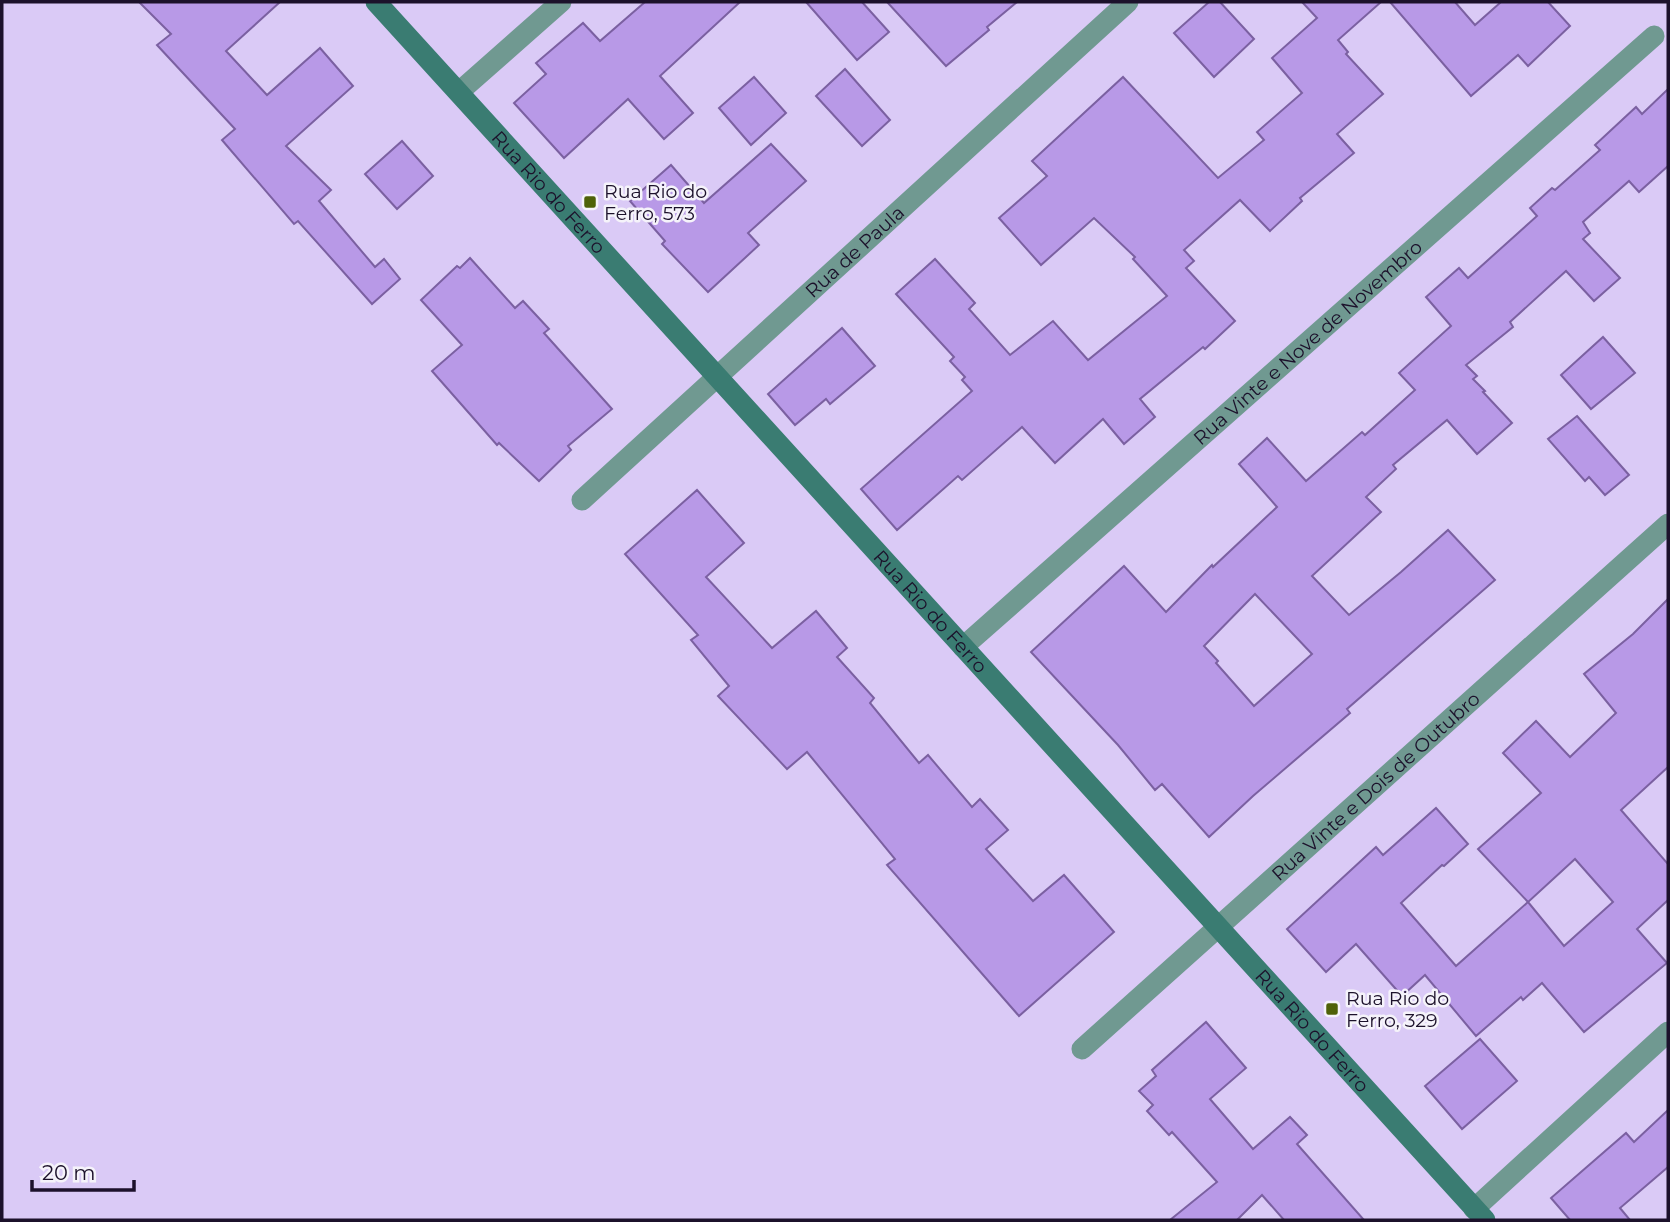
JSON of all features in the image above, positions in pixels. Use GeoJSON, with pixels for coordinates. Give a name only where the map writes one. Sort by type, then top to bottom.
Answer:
{"type":"FeatureCollection","features":[{"type":"Feature","properties":{"kind":"street","name":"Rua Rio do Ferro"},"geometry":{"type":"LineString","coordinates":[[376,2],[1479,1215]]}},
{"type":"Feature","properties":{"kind":"street"},"geometry":{"type":"LineString","coordinates":[[459,92],[561,2]]}},
{"type":"Feature","properties":{"kind":"street","name":"Rua de Paula"},"geometry":{"type":"LineString","coordinates":[[582,499],[1128,2]]}},
{"type":"Feature","properties":{"kind":"street","name":"Rua Vinte e Nove de Novembro"},"geometry":{"type":"LineString","coordinates":[[963,647],[1654,36]]}},
{"type":"Feature","properties":{"kind":"street","name":"Rua Vinte e Dois de Outubro"},"geometry":{"type":"LineString","coordinates":[[1082,1049],[1668,524]]}},
{"type":"Feature","properties":{"kind":"street"},"geometry":{"type":"LineString","coordinates":[[1479,1215],[1668,1032]]}},
{"type":"Feature","properties":{"kind":"building"},"geometry":{"type":"Polygon","coordinates":[[[139,2],[280,2],[226,51],[267,95],[320,48],[353,86],[286,146],[331,190],[319,201],[375,267],[384,259],[400,279],[372,304],[298,221],[294,224],[222,140],[235,129],[157,45],[171,34],[139,2]]]}},
{"type":"Feature","properties":{"kind":"building"},"geometry":{"type":"Polygon","coordinates":[[[645,2],[740,2],[660,76],[693,113],[664,139],[628,99],[564,158],[514,103],[546,74],[536,63],[583,23],[600,41],[645,2]]]}},
{"type":"Feature","properties":{"kind":"building"},"geometry":{"type":"Polygon","coordinates":[[[806,2],[862,2],[889,32],[857,60],[806,2]]]}},
{"type":"Feature","properties":{"kind":"building"},"geometry":{"type":"Polygon","coordinates":[[[887,2],[1017,2],[946,66],[887,2]]]}},
{"type":"Feature","properties":{"kind":"building"},"geometry":{"type":"Polygon","coordinates":[[[1209,2],[1220,2],[1254,39],[1214,77],[1174,33],[1209,2]]]}},
{"type":"Feature","properties":{"kind":"building"},"geometry":{"type":"Polygon","coordinates":[[[1302,2],[1381,2],[1338,40],[1348,52],[1346,54],[1383,94],[1337,134],[1354,153],[1300,198],[1302,201],[1270,231],[1240,200],[1184,250],[1194,261],[1186,268],[1235,321],[1205,349],[1203,347],[1140,399],[1155,417],[1124,444],[1103,419],[1055,463],[1022,427],[962,480],[958,476],[897,530],[861,489],[972,391],[962,380],[965,377],[950,361],[954,357],[896,294],[935,259],[975,303],[969,309],[1010,355],[1053,321],[1088,360],[1167,296],[1133,259],[1135,257],[1094,218],[1041,265],[999,218],[1047,176],[1032,161],[1123,77],[1218,178],[1264,140],[1257,132],[1302,93],[1272,58],[1317,18],[1302,2]]]}},
{"type":"Feature","properties":{"kind":"building"},"geometry":{"type":"Polygon","coordinates":[[[1390,2],[1455,2],[1475,25],[1501,2],[1548,2],[1570,26],[1528,66],[1518,55],[1471,96],[1390,2]]]}},
{"type":"Feature","properties":{"kind":"building"},"geometry":{"type":"Polygon","coordinates":[[[845,69],[890,120],[862,146],[816,96],[845,69]]]}},
{"type":"Feature","properties":{"kind":"building"},"geometry":{"type":"Polygon","coordinates":[[[754,77],[786,113],[751,145],[719,108],[754,77]]]}},
{"type":"Feature","properties":{"kind":"building"},"geometry":{"type":"Polygon","coordinates":[[[1668,89],[1668,166],[1639,192],[1629,181],[1583,222],[1590,233],[1583,239],[1620,278],[1594,301],[1566,271],[1510,322],[1513,327],[1466,365],[1477,376],[1473,379],[1485,391],[1483,392],[1512,423],[1477,454],[1447,420],[1393,465],[1396,469],[1366,497],[1381,512],[1312,576],[1349,615],[1448,530],[1495,580],[1347,709],[1350,713],[1209,837],[1162,784],[1155,790],[1118,745],[1031,652],[1124,566],[1166,612],[1212,565],[1213,567],[1277,507],[1239,464],[1267,438],[1306,481],[1362,432],[1365,435],[1415,390],[1399,373],[1451,326],[1426,297],[1459,268],[1468,278],[1537,216],[1530,208],[1600,150],[1595,145],[1636,107],[1642,114],[1668,89]],[[1255,594],[1204,646],[1254,706],[1312,654],[1255,594]]]}},
{"type":"Feature","properties":{"kind":"building"},"geometry":{"type":"Polygon","coordinates":[[[402,141],[433,176],[397,209],[365,174],[402,141]]]}},
{"type":"Feature","properties":{"kind":"building"},"geometry":{"type":"Polygon","coordinates":[[[771,144],[806,181],[748,233],[759,245],[708,292],[662,244],[665,241],[630,201],[671,165],[704,203],[771,144]]]}},
{"type":"Feature","properties":{"kind":"building"},"geometry":{"type":"Polygon","coordinates":[[[470,258],[515,308],[523,301],[549,329],[544,333],[612,409],[568,446],[571,450],[539,481],[499,443],[497,445],[432,371],[462,345],[421,300],[457,266],[460,268],[470,258]]]}},
{"type":"Feature","properties":{"kind":"building"},"geometry":{"type":"Polygon","coordinates":[[[842,328],[875,366],[830,404],[826,399],[795,425],[768,394],[842,328]]]}},
{"type":"Feature","properties":{"kind":"building"},"geometry":{"type":"Polygon","coordinates":[[[1603,337],[1635,373],[1591,409],[1561,375],[1603,337]]]}},
{"type":"Feature","properties":{"kind":"building"},"geometry":{"type":"Polygon","coordinates":[[[1577,416],[1629,475],[1605,495],[1589,477],[1585,481],[1548,439],[1577,416]]]}},
{"type":"Feature","properties":{"kind":"building"},"geometry":{"type":"Polygon","coordinates":[[[697,490],[744,543],[706,577],[772,648],[816,611],[847,648],[837,657],[874,698],[870,703],[919,763],[928,755],[972,807],[980,799],[1008,830],[986,849],[1033,901],[1064,875],[1114,932],[1019,1016],[887,865],[895,859],[807,752],[787,769],[718,696],[729,686],[691,640],[698,635],[625,554],[697,490]]]}},
{"type":"Feature","properties":{"kind":"building"},"geometry":{"type":"Polygon","coordinates":[[[1668,599],[1668,767],[1621,810],[1668,864],[1668,900],[1637,929],[1667,963],[1584,1032],[1542,983],[1523,1000],[1521,997],[1476,1036],[1425,975],[1402,996],[1356,944],[1326,972],[1287,929],[1376,847],[1383,855],[1436,808],[1468,844],[1401,903],[1456,966],[1528,902],[1478,849],[1541,793],[1503,753],[1536,721],[1570,757],[1616,713],[1584,674],[1633,634],[1668,599]],[[1575,859],[1528,902],[1564,946],[1613,902],[1575,859]]]}},
{"type":"Feature","properties":{"kind":"building"},"geometry":{"type":"Polygon","coordinates":[[[1206,1022],[1246,1068],[1210,1099],[1253,1149],[1290,1117],[1307,1135],[1297,1144],[1364,1220],[1284,1220],[1262,1195],[1237,1220],[1170,1220],[1217,1182],[1172,1132],[1169,1135],[1147,1111],[1153,1105],[1139,1091],[1156,1076],[1152,1070],[1206,1022]]]}},
{"type":"Feature","properties":{"kind":"building"},"geometry":{"type":"Polygon","coordinates":[[[1480,1039],[1517,1081],[1462,1129],[1425,1086],[1480,1039]]]}},
{"type":"Feature","properties":{"kind":"building"},"geometry":{"type":"Polygon","coordinates":[[[1668,1110],[1668,1167],[1620,1208],[1630,1220],[1570,1220],[1551,1198],[1626,1133],[1634,1142],[1668,1110]]]}},
{"type":"Feature","properties":{"kind":"place","name":"Rua Rio do Ferro, 573"},"geometry":{"type":"Point","coordinates":[590,202]}},
{"type":"Feature","properties":{"kind":"place","name":"Rua Rio do Ferro, 329"},"geometry":{"type":"Point","coordinates":[1332,1009]}}]}
